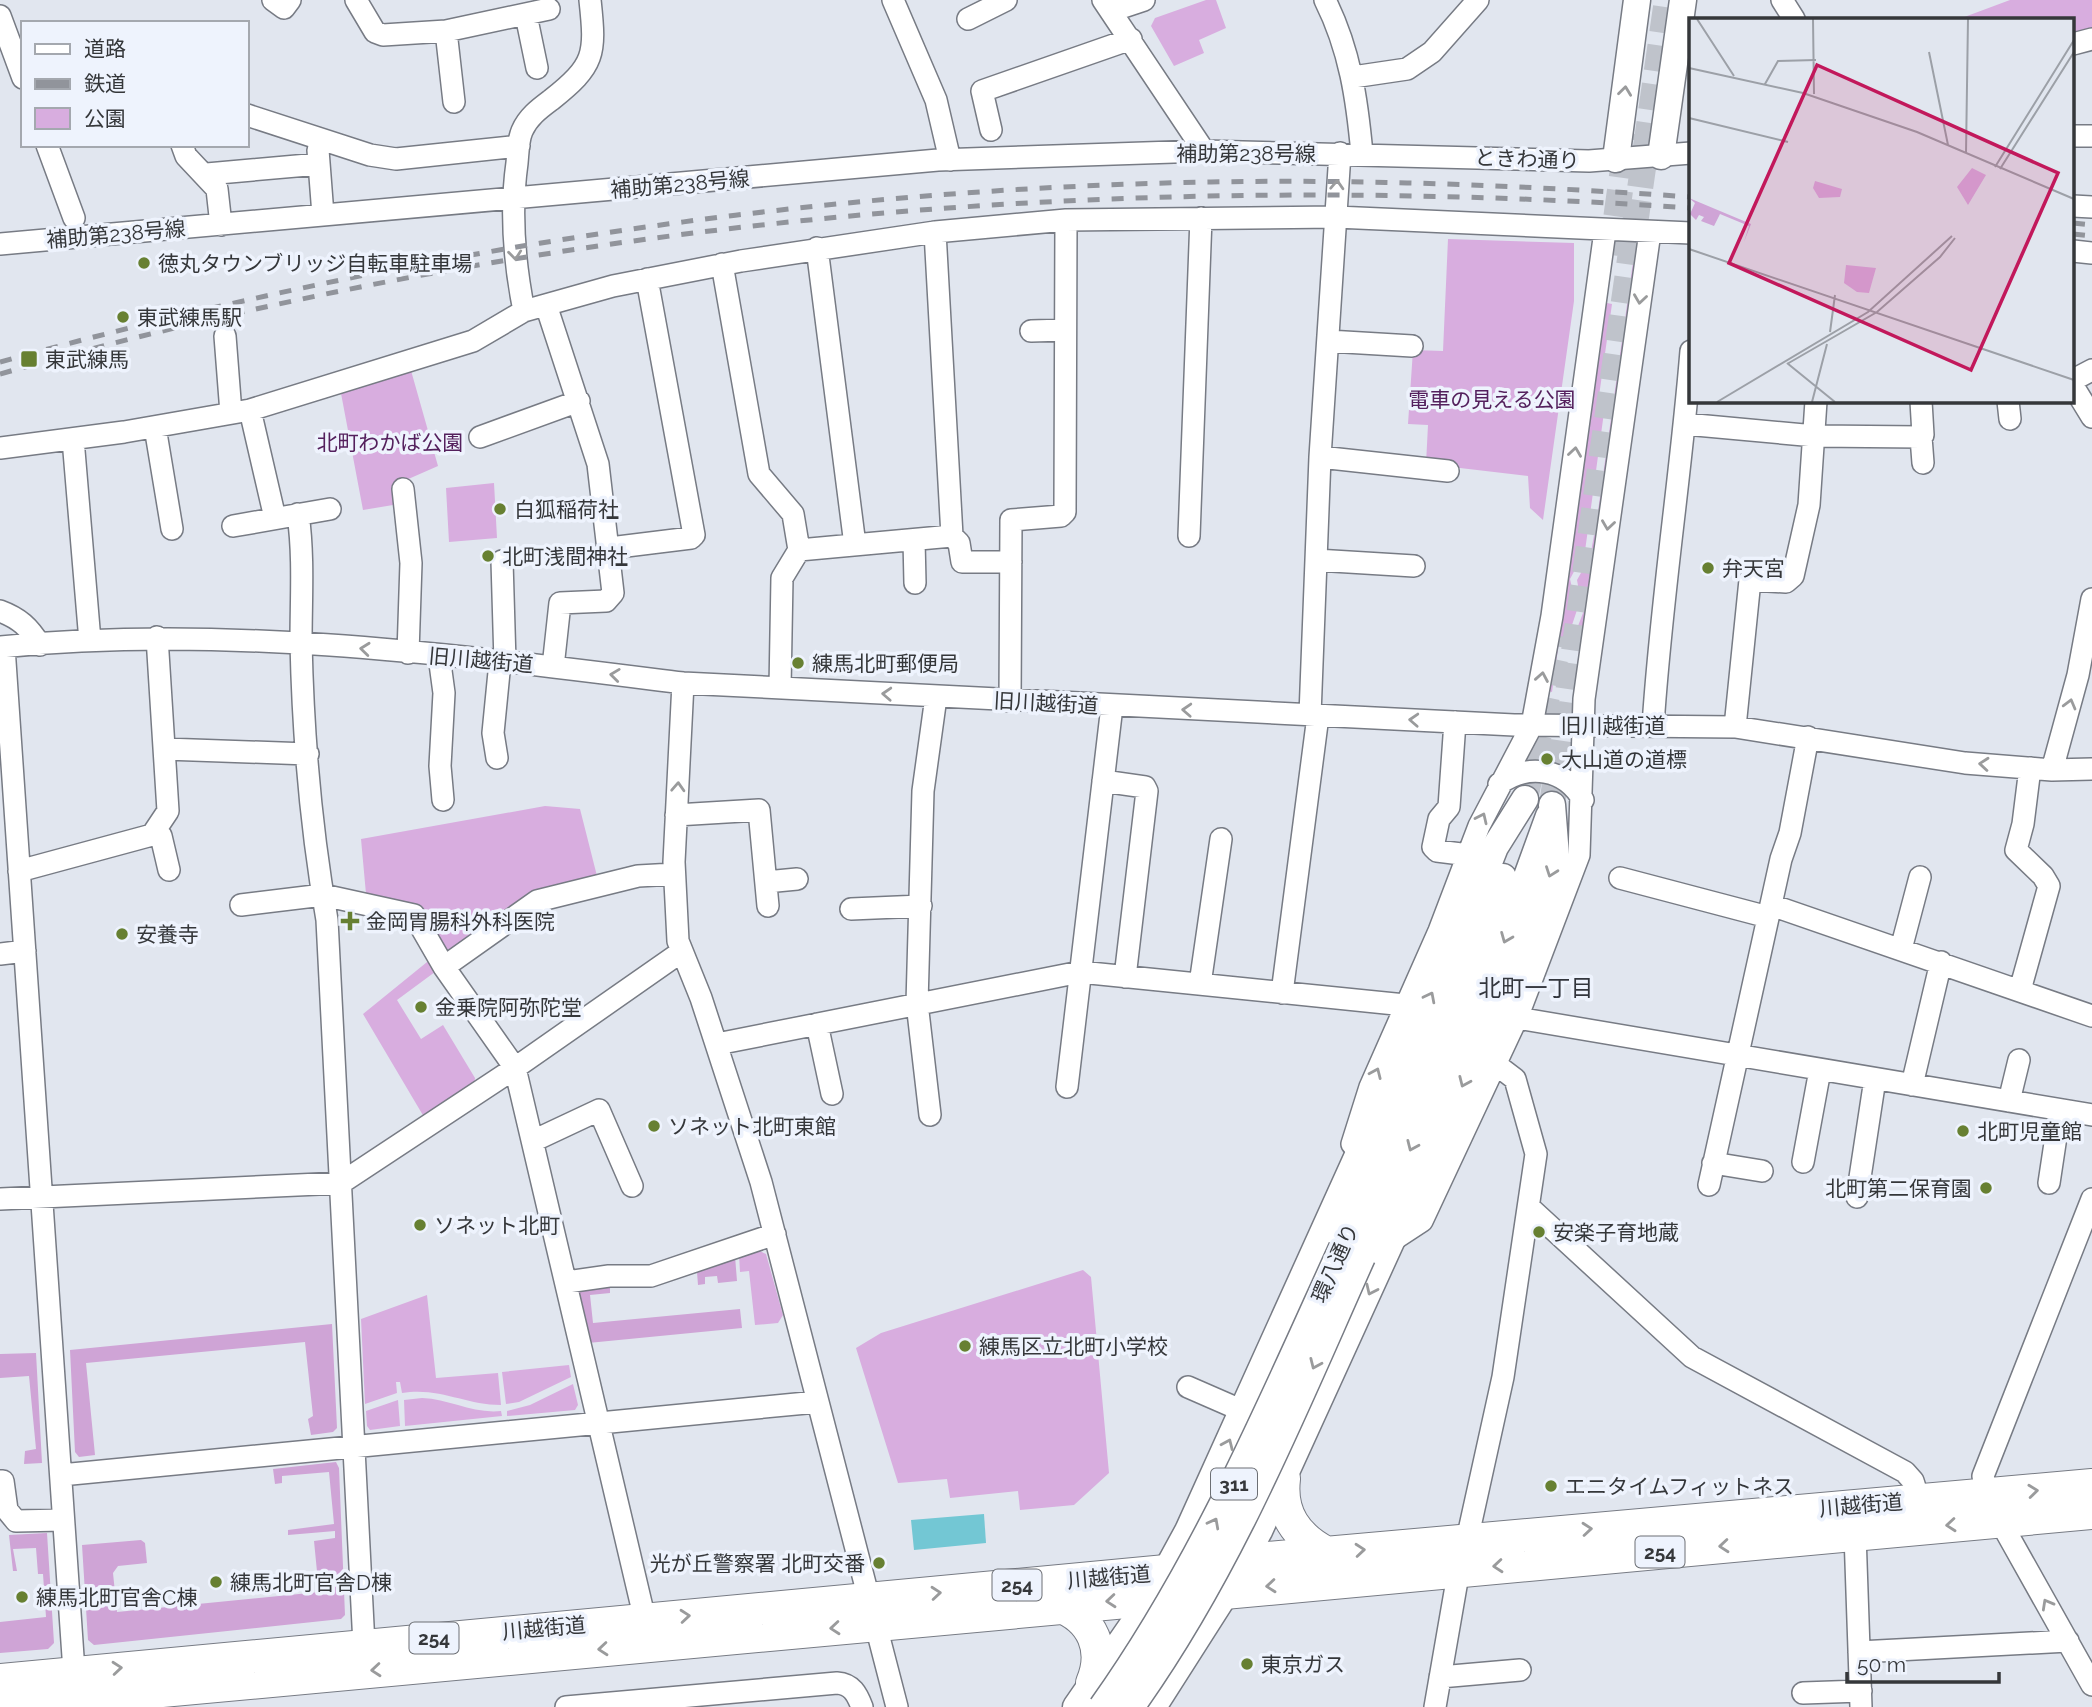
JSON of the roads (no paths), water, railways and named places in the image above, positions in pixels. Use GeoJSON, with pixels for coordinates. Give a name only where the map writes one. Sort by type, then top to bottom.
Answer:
{"type":"FeatureCollection","features":[{"type":"Feature","properties":{"kind":"highway"},"geometry":{"type":"LineString","coordinates":[[1284,1479],[1282,1496],[1286,1514],[1307,1541],[1327,1553]]}},
{"type":"Feature","properties":{"kind":"highway","name":"川越街道"},"geometry":{"type":"LineString","coordinates":[[0,1680],[75,1686],[1159,1584],[1227,1591],[1855,1534],[1993,1508],[2092,1485]]}},
{"type":"Feature","properties":{"kind":"highway","name":"川越街道"},"geometry":{"type":"LineString","coordinates":[[0,1706],[75,1686],[363,1645],[645,1620],[1059,1606],[1159,1584],[1243,1561],[1467,1540],[1919,1500],[1993,1508],[2092,1513]]}},
{"type":"Feature","properties":{"kind":"highway"},"geometry":{"type":"LineString","coordinates":[[1059,1606],[1080,1618],[1097,1642],[1099,1663],[1090,1699]]}},
{"type":"Feature","properties":{"kind":"main road"},"geometry":{"type":"LineString","coordinates":[[1616,159],[1637,0]]}},
{"type":"Feature","properties":{"kind":"main road"},"geometry":{"type":"LineString","coordinates":[[1661,156],[1683,0]]}},
{"type":"Feature","properties":{"kind":"main road","name":"環八通り"},"geometry":{"type":"LineString","coordinates":[[1090,1699],[1165,1612],[1233,1489],[1475,951],[1506,868],[1525,799]]}},
{"type":"Feature","properties":{"kind":"main road","name":"環八通り"},"geometry":{"type":"LineString","coordinates":[[1131,1707],[1189,1618],[1240,1525],[1343,1245],[1497,959],[1552,805],[1556,856],[1546,885],[1508,985],[1393,1240]]}},
{"type":"Feature","properties":{"kind":"main road"},"geometry":{"type":"LineString","coordinates":[[1153,1707],[1227,1591],[1243,1561],[1284,1479],[1393,1240]]}},
{"type":"Feature","properties":{"kind":"main road"},"geometry":{"type":"LineString","coordinates":[[1090,1699],[1188,1531],[1242,1410],[1343,1245]]}},
{"type":"Feature","properties":{"kind":"main road"},"geometry":{"type":"LineString","coordinates":[[1242,1410],[1303,1438]]}},
{"type":"Feature","properties":{"kind":"street"},"geometry":{"type":"LineString","coordinates":[[273,0],[284,8],[290,0]]}},
{"type":"Feature","properties":{"kind":"street"},"geometry":{"type":"LineString","coordinates":[[356,0],[375,32],[383,35],[446,30],[549,9]]}},
{"type":"Feature","properties":{"kind":"street"},"geometry":{"type":"LineString","coordinates":[[524,311],[513,247],[519,146],[522,132],[532,115],[574,82],[586,67],[595,43],[590,0]]}},
{"type":"Feature","properties":{"kind":"street"},"geometry":{"type":"LineString","coordinates":[[893,0],[936,100],[950,160]]}},
{"type":"Feature","properties":{"kind":"street"},"geometry":{"type":"LineString","coordinates":[[968,19],[1006,0]]}},
{"type":"Feature","properties":{"kind":"street"},"geometry":{"type":"LineString","coordinates":[[1144,0],[1107,5],[1204,151]]}},
{"type":"Feature","properties":{"kind":"street"},"geometry":{"type":"LineString","coordinates":[[1325,0],[1339,30],[1353,77],[1362,154]]}},
{"type":"Feature","properties":{"kind":"street"},"geometry":{"type":"LineString","coordinates":[[1353,77],[1407,69],[1432,52],[1478,0]]}},
{"type":"Feature","properties":{"kind":"street"},"geometry":{"type":"LineString","coordinates":[[1782,0],[1793,18]]}},
{"type":"Feature","properties":{"kind":"street"},"geometry":{"type":"LineString","coordinates":[[526,15],[537,68]]}},
{"type":"Feature","properties":{"kind":"street"},"geometry":{"type":"LineString","coordinates":[[0,16],[21,73]]}},
{"type":"Feature","properties":{"kind":"street"},"geometry":{"type":"LineString","coordinates":[[446,30],[454,102]]}},
{"type":"Feature","properties":{"kind":"street"},"geometry":{"type":"LineString","coordinates":[[991,130],[982,91],[1131,39]]}},
{"type":"Feature","properties":{"kind":"street"},"geometry":{"type":"LineString","coordinates":[[2074,44],[2092,39]]}},
{"type":"Feature","properties":{"kind":"street"},"geometry":{"type":"LineString","coordinates":[[248,115],[370,155],[396,159],[519,146]]}},
{"type":"Feature","properties":{"kind":"street"},"geometry":{"type":"LineString","coordinates":[[2074,136],[2092,136]]}},
{"type":"Feature","properties":{"kind":"street"},"geometry":{"type":"LineString","coordinates":[[317,138],[323,215]]}},
{"type":"Feature","properties":{"kind":"street"},"geometry":{"type":"LineString","coordinates":[[48,147],[74,218]]}},
{"type":"Feature","properties":{"kind":"street"},"geometry":{"type":"LineString","coordinates":[[183,147],[186,156],[207,174],[217,189],[220,225]]}},
{"type":"Feature","properties":{"kind":"street","name":"補助第238号線"},"geometry":{"type":"LineString","coordinates":[[5,244],[950,160],[1204,151],[1362,154]]}},
{"type":"Feature","properties":{"kind":"street"},"geometry":{"type":"LineString","coordinates":[[1282,993],[1314,716],[1316,560],[1340,153]]}},
{"type":"Feature","properties":{"kind":"street","name":"ときわ通り"},"geometry":{"type":"LineString","coordinates":[[1362,154],[1616,159],[1689,153]]}},
{"type":"Feature","properties":{"kind":"street"},"geometry":{"type":"LineString","coordinates":[[207,174],[319,164]]}},
{"type":"Feature","properties":{"kind":"street"},"geometry":{"type":"LineString","coordinates":[[2074,206],[2092,207]]}},
{"type":"Feature","properties":{"kind":"street"},"geometry":{"type":"LineString","coordinates":[[0,448],[155,427],[241,411],[473,341],[524,311],[647,279],[817,248],[935,232],[1066,220],[1336,217],[1689,233]]}},
{"type":"Feature","properties":{"kind":"street"},"geometry":{"type":"LineString","coordinates":[[1189,536],[1201,218]]}},
{"type":"Feature","properties":{"kind":"street"},"geometry":{"type":"LineString","coordinates":[[1010,701],[1011,520],[1060,516],[1065,512],[1066,220]]}},
{"type":"Feature","properties":{"kind":"street"},"geometry":{"type":"LineString","coordinates":[[1343,1245],[1370,1087],[1439,932],[1479,826],[1532,725],[1552,616],[1605,231]]}},
{"type":"Feature","properties":{"kind":"street"},"geometry":{"type":"LineString","coordinates":[[935,232],[952,536],[959,543],[962,562],[1011,562]]}},
{"type":"Feature","properties":{"kind":"street"},"geometry":{"type":"LineString","coordinates":[[1393,1240],[1422,1221],[1517,1018],[1579,855],[1583,800],[1581,725],[1650,232]]}},
{"type":"Feature","properties":{"kind":"street"},"geometry":{"type":"LineString","coordinates":[[817,248],[855,545]]}},
{"type":"Feature","properties":{"kind":"street"},"geometry":{"type":"LineString","coordinates":[[2074,251],[2092,253]]}},
{"type":"Feature","properties":{"kind":"street"},"geometry":{"type":"LineString","coordinates":[[722,264],[758,474],[793,514],[799,550],[782,578],[780,688]]}},
{"type":"Feature","properties":{"kind":"street"},"geometry":{"type":"LineString","coordinates":[[610,548],[691,538],[694,535],[647,279]]}},
{"type":"Feature","properties":{"kind":"street"},"geometry":{"type":"LineString","coordinates":[[546,305],[598,464],[610,548],[612,596],[606,601],[560,603],[553,667]]}},
{"type":"Feature","properties":{"kind":"street"},"geometry":{"type":"LineString","coordinates":[[1031,331],[1065,330]]}},
{"type":"Feature","properties":{"kind":"street"},"geometry":{"type":"LineString","coordinates":[[225,337],[241,411],[275,518]]}},
{"type":"Feature","properties":{"kind":"street"},"geometry":{"type":"LineString","coordinates":[[1328,341],[1412,346]]}},
{"type":"Feature","properties":{"kind":"street"},"geometry":{"type":"LineString","coordinates":[[2074,379],[2092,370]]}},
{"type":"Feature","properties":{"kind":"street"},"geometry":{"type":"LineString","coordinates":[[1653,726],[1663,599],[1689,375]]}},
{"type":"Feature","properties":{"kind":"street"},"geometry":{"type":"LineString","coordinates":[[2074,388],[2092,417]]}},
{"type":"Feature","properties":{"kind":"street"},"geometry":{"type":"LineString","coordinates":[[480,437],[579,401]]}},
{"type":"Feature","properties":{"kind":"street"},"geometry":{"type":"LineString","coordinates":[[1735,727],[1750,580],[1786,582],[1793,576],[1809,505],[1816,402]]}},
{"type":"Feature","properties":{"kind":"street"},"geometry":{"type":"LineString","coordinates":[[1921,402],[1923,463]]}},
{"type":"Feature","properties":{"kind":"street"},"geometry":{"type":"LineString","coordinates":[[1685,424],[1815,436],[1921,437]]}},
{"type":"Feature","properties":{"kind":"street"},"geometry":{"type":"LineString","coordinates":[[155,427],[172,529]]}},
{"type":"Feature","properties":{"kind":"street"},"geometry":{"type":"LineString","coordinates":[[73,439],[90,641]]}},
{"type":"Feature","properties":{"kind":"street"},"geometry":{"type":"LineString","coordinates":[[1321,457],[1448,471]]}},
{"type":"Feature","properties":{"kind":"street"},"geometry":{"type":"LineString","coordinates":[[403,489],[411,563],[408,653]]}},
{"type":"Feature","properties":{"kind":"street"},"geometry":{"type":"LineString","coordinates":[[233,526],[330,509]]}},
{"type":"Feature","properties":{"kind":"street"},"geometry":{"type":"LineString","coordinates":[[298,514],[303,552],[301,643],[312,827],[327,920],[363,1645]]}},
{"type":"Feature","properties":{"kind":"street"},"geometry":{"type":"LineString","coordinates":[[799,550],[952,536]]}},
{"type":"Feature","properties":{"kind":"street"},"geometry":{"type":"LineString","coordinates":[[914,540],[915,583]]}},
{"type":"Feature","properties":{"kind":"street"},"geometry":{"type":"LineString","coordinates":[[1316,560],[1414,566]]}},
{"type":"Feature","properties":{"kind":"street"},"geometry":{"type":"LineString","coordinates":[[497,758],[493,733],[503,662],[502,561]]}},
{"type":"Feature","properties":{"kind":"street"},"geometry":{"type":"LineString","coordinates":[[2052,770],[2078,675],[2092,599]]}},
{"type":"Feature","properties":{"kind":"street"},"geometry":{"type":"LineString","coordinates":[[0,611],[15,616],[30,628],[40,645]]}},
{"type":"Feature","properties":{"kind":"street"},"geometry":{"type":"LineString","coordinates":[[19,871],[155,832],[169,807],[157,637]]}},
{"type":"Feature","properties":{"kind":"street","name":"旧川越街道"},"geometry":{"type":"LineString","coordinates":[[2,647],[157,637],[301,643],[553,667],[683,683],[1455,722],[1735,727],[1965,763],[2052,770],[2092,769]]}},
{"type":"Feature","properties":{"kind":"street"},"geometry":{"type":"LineString","coordinates":[[2,647],[75,1686]]}},
{"type":"Feature","properties":{"kind":"street"},"geometry":{"type":"LineString","coordinates":[[439,656],[444,693],[440,766],[443,800]]}},
{"type":"Feature","properties":{"kind":"street"},"geometry":{"type":"LineString","coordinates":[[683,683],[674,874],[676,931],[681,952],[717,1044],[775,1234],[897,1707]]}},
{"type":"Feature","properties":{"kind":"street"},"geometry":{"type":"LineString","coordinates":[[930,1115],[917,1003],[923,791],[936,697]]}},
{"type":"Feature","properties":{"kind":"street"},"geometry":{"type":"LineString","coordinates":[[1067,1087],[1112,706]]}},
{"type":"Feature","properties":{"kind":"street"},"geometry":{"type":"LineString","coordinates":[[1455,722],[1449,807],[1438,821],[1433,847],[1437,851],[1469,855]]}},
{"type":"Feature","properties":{"kind":"street"},"geometry":{"type":"LineString","coordinates":[[1709,1185],[1735,1056],[1790,833],[1808,737]]}},
{"type":"Feature","properties":{"kind":"street"},"geometry":{"type":"LineString","coordinates":[[165,749],[308,754]]}},
{"type":"Feature","properties":{"kind":"street"},"geometry":{"type":"LineString","coordinates":[[2020,990],[2049,886],[2043,876],[2016,850],[2023,824],[2030,768]]}},
{"type":"Feature","properties":{"kind":"street"},"geometry":{"type":"LineString","coordinates":[[1499,785],[1508,777],[1525,772],[1555,773],[1576,787],[1583,800]]}},
{"type":"Feature","properties":{"kind":"street"},"geometry":{"type":"LineString","coordinates":[[1103,781],[1145,787],[1147,791],[1125,977]]}},
{"type":"Feature","properties":{"kind":"street"},"geometry":{"type":"LineString","coordinates":[[676,816],[758,810],[768,906]]}},
{"type":"Feature","properties":{"kind":"street"},"geometry":{"type":"LineString","coordinates":[[155,832],[161,836],[169,870]]}},
{"type":"Feature","properties":{"kind":"street"},"geometry":{"type":"LineString","coordinates":[[1200,984],[1221,839]]}},
{"type":"Feature","properties":{"kind":"street"},"geometry":{"type":"LineString","coordinates":[[444,967],[537,901],[638,876],[674,874]]}},
{"type":"Feature","properties":{"kind":"street"},"geometry":{"type":"LineString","coordinates":[[1901,949],[1920,877]]}},
{"type":"Feature","properties":{"kind":"street"},"geometry":{"type":"LineString","coordinates":[[1620,878],[1770,911],[1901,949],[2092,1016]]}},
{"type":"Feature","properties":{"kind":"street"},"geometry":{"type":"LineString","coordinates":[[766,882],[797,879]]}},
{"type":"Feature","properties":{"kind":"street"},"geometry":{"type":"LineString","coordinates":[[241,905],[323,895],[414,915],[444,967],[515,1068],[645,1620]]}},
{"type":"Feature","properties":{"kind":"street"},"geometry":{"type":"LineString","coordinates":[[851,909],[921,906]]}},
{"type":"Feature","properties":{"kind":"street"},"geometry":{"type":"LineString","coordinates":[[0,954],[25,951]]}},
{"type":"Feature","properties":{"kind":"street"},"geometry":{"type":"LineString","coordinates":[[0,1199],[341,1183],[515,1068],[681,952]]}},
{"type":"Feature","properties":{"kind":"street"},"geometry":{"type":"LineString","coordinates":[[1912,1085],[1941,962]]}},
{"type":"Feature","properties":{"kind":"street"},"geometry":{"type":"LineString","coordinates":[[717,1044],[1080,972],[1405,1005]]}},
{"type":"Feature","properties":{"kind":"street"},"geometry":{"type":"LineString","coordinates":[[1517,1018],[2092,1115]]}},
{"type":"Feature","properties":{"kind":"street"},"geometry":{"type":"LineString","coordinates":[[817,1024],[832,1094]]}},
{"type":"Feature","properties":{"kind":"street"},"geometry":{"type":"LineString","coordinates":[[2008,1101],[2019,1059]]}},
{"type":"Feature","properties":{"kind":"street"},"geometry":{"type":"LineString","coordinates":[[1467,1540],[1503,1377],[1530,1208],[1535,1147],[1515,1079],[1494,1063]]}},
{"type":"Feature","properties":{"kind":"street"},"geometry":{"type":"LineString","coordinates":[[1803,1162],[1820,1070]]}},
{"type":"Feature","properties":{"kind":"street"},"geometry":{"type":"LineString","coordinates":[[1857,1197],[1875,1079]]}},
{"type":"Feature","properties":{"kind":"street"},"geometry":{"type":"LineString","coordinates":[[533,1141],[599,1110],[632,1186]]}},
{"type":"Feature","properties":{"kind":"street"},"geometry":{"type":"LineString","coordinates":[[2049,1182],[2060,1110]]}},
{"type":"Feature","properties":{"kind":"street"},"geometry":{"type":"LineString","coordinates":[[1713,1163],[1762,1171]]}},
{"type":"Feature","properties":{"kind":"street"},"geometry":{"type":"LineString","coordinates":[[2092,1199],[1983,1476],[1993,1508],[2092,1685]]}},
{"type":"Feature","properties":{"kind":"street"},"geometry":{"type":"LineString","coordinates":[[1530,1208],[1692,1357],[1905,1472],[1913,1481],[1919,1500]]}},
{"type":"Feature","properties":{"kind":"street"},"geometry":{"type":"LineString","coordinates":[[567,1282],[609,1276],[651,1276],[775,1234]]}},
{"type":"Feature","properties":{"kind":"street"},"geometry":{"type":"LineString","coordinates":[[1188,1387],[1242,1410]]}},
{"type":"Feature","properties":{"kind":"street"},"geometry":{"type":"LineString","coordinates":[[61,1475],[817,1402]]}},
{"type":"Feature","properties":{"kind":"street"},"geometry":{"type":"LineString","coordinates":[[0,1481],[3,1480],[8,1510],[16,1521],[63,1520]]}},
{"type":"Feature","properties":{"kind":"street"},"geometry":{"type":"LineString","coordinates":[[1802,1693],[1861,1699],[1855,1534]]}},
{"type":"Feature","properties":{"kind":"street"},"geometry":{"type":"LineString","coordinates":[[1435,1707],[1458,1569]]}},
{"type":"Feature","properties":{"kind":"street"},"geometry":{"type":"LineString","coordinates":[[1859,1652],[2068,1641]]}},
{"type":"Feature","properties":{"kind":"street"},"geometry":{"type":"LineString","coordinates":[[1440,1677],[1520,1670]]}},
{"type":"Feature","properties":{"kind":"street"},"geometry":{"type":"LineString","coordinates":[[566,1707],[683,1702],[837,1683],[845,1684],[853,1690],[862,1707]]}},
{"type":"Feature","properties":{"kind":"water"},"geometry":{"type":"Polygon","coordinates":[[[984,1514],[986,1543],[914,1550],[911,1520],[984,1514]]]}},
{"type":"Feature","properties":{"kind":"tunnel"},"geometry":{"type":"LineString","coordinates":[[1552,805],[1667,0]]}},
{"type":"Feature","properties":{"kind":"tunnel"},"geometry":{"type":"LineString","coordinates":[[1611,255],[1628,133]]}},
{"type":"Feature","properties":{"kind":"tunnel"},"geometry":{"type":"LineString","coordinates":[[1525,799],[1560,636]]}},
{"type":"Feature","properties":{"kind":"railway"},"geometry":{"type":"LineString","coordinates":[[0,362],[149,323],[298,289],[449,259],[752,213],[904,198],[1057,187],[1271,181],[1451,184],[1689,197]]}},
{"type":"Feature","properties":{"kind":"railway"},"geometry":{"type":"LineString","coordinates":[[0,374],[208,320],[418,276],[628,242],[838,217],[1050,202],[1263,195],[1476,197],[1689,208]]}},
{"type":"Feature","properties":{"kind":"railway"},"geometry":{"type":"LineString","coordinates":[[2074,223],[2092,225]]}},
{"type":"Feature","properties":{"kind":"railway"},"geometry":{"type":"LineString","coordinates":[[2074,234],[2092,236]]}},
{"type":"Feature","properties":{"kind":"place","name":"徳丸タウンブリッジ自転車駐車場"},"geometry":{"type":"Point","coordinates":[144,263]}},
{"type":"Feature","properties":{"kind":"place","name":"東武練馬駅"},"geometry":{"type":"Point","coordinates":[123,317]}},
{"type":"Feature","properties":{"kind":"place","name":"東武練馬"},"geometry":{"type":"Point","coordinates":[29,359]}},
{"type":"Feature","properties":{"kind":"place","name":"白狐稲荷社"},"geometry":{"type":"Point","coordinates":[500,509]}},
{"type":"Feature","properties":{"kind":"place","name":"北町浅間神社"},"geometry":{"type":"Point","coordinates":[488,556]}},
{"type":"Feature","properties":{"kind":"place","name":"弁天宮"},"geometry":{"type":"Point","coordinates":[1708,568]}},
{"type":"Feature","properties":{"kind":"place","name":"練馬北町郵便局"},"geometry":{"type":"Point","coordinates":[798,663]}},
{"type":"Feature","properties":{"kind":"place","name":"大山道の道標"},"geometry":{"type":"Point","coordinates":[1547,759]}},
{"type":"Feature","properties":{"kind":"place","name":"金岡胃腸科外科医院"},"geometry":{"type":"Point","coordinates":[350,921]}},
{"type":"Feature","properties":{"kind":"place","name":"安養寺"},"geometry":{"type":"Point","coordinates":[122,934]}},
{"type":"Feature","properties":{"kind":"place","name":"金乗院阿弥陀堂"},"geometry":{"type":"Point","coordinates":[421,1007]}},
{"type":"Feature","properties":{"kind":"place","name":"ソネット北町東館"},"geometry":{"type":"Point","coordinates":[654,1126]}},
{"type":"Feature","properties":{"kind":"place","name":"北町児童館"},"geometry":{"type":"Point","coordinates":[1963,1131]}},
{"type":"Feature","properties":{"kind":"place","name":"北町第二保育園"},"geometry":{"type":"Point","coordinates":[1986,1188]}},
{"type":"Feature","properties":{"kind":"place","name":"ソネット北町"},"geometry":{"type":"Point","coordinates":[420,1225]}},
{"type":"Feature","properties":{"kind":"place","name":"安楽子育地蔵"},"geometry":{"type":"Point","coordinates":[1539,1232]}},
{"type":"Feature","properties":{"kind":"place","name":"練馬区立北町小学校"},"geometry":{"type":"Point","coordinates":[965,1346]}},
{"type":"Feature","properties":{"kind":"place","name":"エニタイムフィットネス"},"geometry":{"type":"Point","coordinates":[1551,1486]}},
{"type":"Feature","properties":{"kind":"place","name":"光が丘警察署 北町交番"},"geometry":{"type":"Point","coordinates":[879,1563]}},
{"type":"Feature","properties":{"kind":"place","name":"練馬北町官舎D棟"},"geometry":{"type":"Point","coordinates":[216,1582]}},
{"type":"Feature","properties":{"kind":"place","name":"練馬北町官舎C棟"},"geometry":{"type":"Point","coordinates":[22,1597]}},
{"type":"Feature","properties":{"kind":"place","name":"東京ガス"},"geometry":{"type":"Point","coordinates":[1247,1664]}},
{"type":"Feature","properties":{"kind":"district","name":"北町一丁目"},"geometry":{"type":"Point","coordinates":[1536,987]}},
{"type":"Feature","properties":{"kind":"park label","name":"電車の見える公園"},"geometry":{"type":"Point","coordinates":[1492,399]}},
{"type":"Feature","properties":{"kind":"park label","name":"北町わかば公園"},"geometry":{"type":"Point","coordinates":[390,442]}}]}
